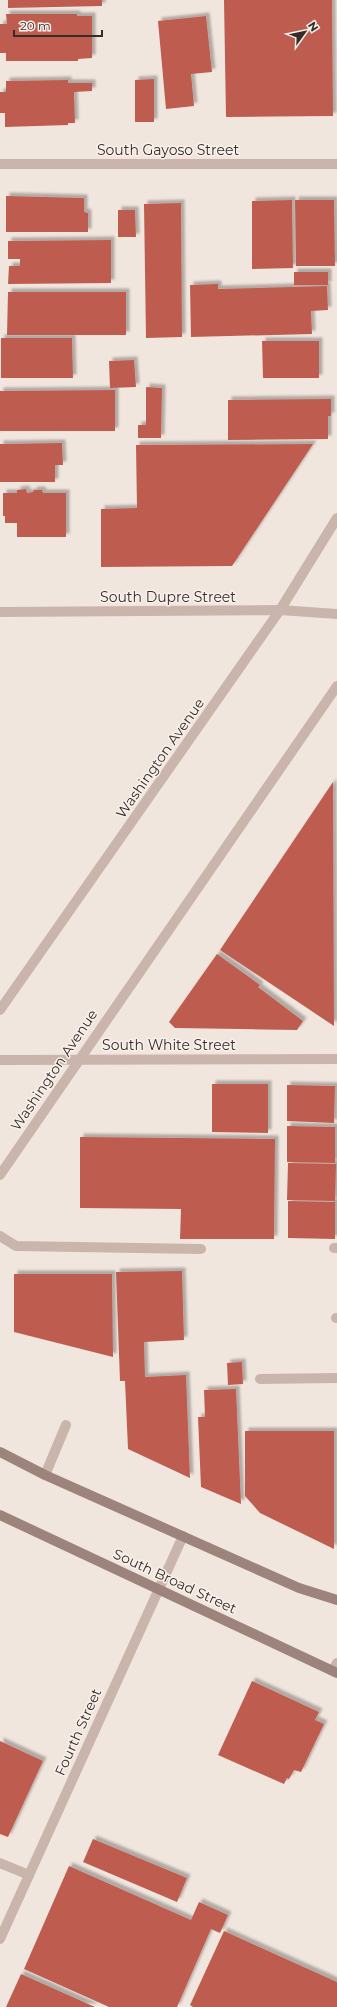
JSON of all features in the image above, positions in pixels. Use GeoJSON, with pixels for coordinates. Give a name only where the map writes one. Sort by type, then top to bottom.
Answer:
{"type":"FeatureCollection","features":[{"type":"Feature","properties":{"kind":"main road"},"geometry":{"type":"LineString","coordinates":[[0,1452],[45,1475],[299,1588],[337,1600]]}},
{"type":"Feature","properties":{"kind":"main road","name":"South Broad Street"},"geometry":{"type":"LineString","coordinates":[[0,1515],[158,1589],[336,1669]]}},
{"type":"Feature","properties":{"kind":"street","name":"South Gayoso Street"},"geometry":{"type":"LineString","coordinates":[[0,164],[337,164]]}},
{"type":"Feature","properties":{"kind":"street","name":"Washington Avenue"},"geometry":{"type":"LineString","coordinates":[[0,1010],[280,610],[337,518]]}},
{"type":"Feature","properties":{"kind":"street","name":"South Dupre Street"},"geometry":{"type":"LineString","coordinates":[[0,612],[280,610],[337,614]]}},
{"type":"Feature","properties":{"kind":"street","name":"Washington Avenue"},"geometry":{"type":"LineString","coordinates":[[0,1174],[79,1058],[336,691]]}},
{"type":"Feature","properties":{"kind":"street","name":"South White Street"},"geometry":{"type":"LineString","coordinates":[[0,1060],[79,1058],[337,1059]]}},
{"type":"Feature","properties":{"kind":"street"},"geometry":{"type":"LineString","coordinates":[[0,1236],[16,1246],[201,1249]]}},
{"type":"Feature","properties":{"kind":"street"},"geometry":{"type":"LineString","coordinates":[[260,1380],[337,1378]]}},
{"type":"Feature","properties":{"kind":"street"},"geometry":{"type":"LineString","coordinates":[[45,1475],[66,1425]]}},
{"type":"Feature","properties":{"kind":"street","name":"Fourth Street"},"geometry":{"type":"LineString","coordinates":[[0,1939],[4,1922],[29,1875],[183,1536]]}},
{"type":"Feature","properties":{"kind":"street"},"geometry":{"type":"LineString","coordinates":[[0,1863],[29,1875]]}},
{"type":"Feature","properties":{"kind":"building"},"geometry":{"type":"Polygon","coordinates":[[[8,0],[102,0],[102,6],[8,8],[8,0]]]}},
{"type":"Feature","properties":{"kind":"building"},"geometry":{"type":"Polygon","coordinates":[[[224,0],[332,0],[333,116],[226,117],[224,0]]]}},
{"type":"Feature","properties":{"kind":"building"},"geometry":{"type":"Polygon","coordinates":[[[6,14],[77,14],[77,16],[92,16],[92,58],[78,59],[78,61],[6,61],[6,53],[0,53],[0,24],[7,24],[6,14]]]}},
{"type":"Feature","properties":{"kind":"building"},"geometry":{"type":"Polygon","coordinates":[[[206,16],[212,72],[191,74],[194,106],[166,109],[158,21],[206,16]]]}},
{"type":"Feature","properties":{"kind":"building"},"geometry":{"type":"Polygon","coordinates":[[[154,79],[154,122],[135,122],[135,80],[154,79]]]}},
{"type":"Feature","properties":{"kind":"building"},"geometry":{"type":"Polygon","coordinates":[[[68,80],[68,83],[92,83],[92,91],[74,92],[75,123],[68,123],[68,125],[5,127],[5,113],[0,113],[0,92],[6,92],[6,81],[68,80]]]}},
{"type":"Feature","properties":{"kind":"building"},"geometry":{"type":"Polygon","coordinates":[[[6,196],[84,198],[84,212],[88,213],[88,232],[6,232],[6,196]]]}},
{"type":"Feature","properties":{"kind":"building"},"geometry":{"type":"Polygon","coordinates":[[[292,200],[293,268],[252,269],[252,201],[292,200]]]}},
{"type":"Feature","properties":{"kind":"building"},"geometry":{"type":"Polygon","coordinates":[[[295,200],[334,200],[335,266],[296,266],[295,200]]]}},
{"type":"Feature","properties":{"kind":"building"},"geometry":{"type":"Polygon","coordinates":[[[181,203],[182,337],[146,338],[144,204],[181,203]]]}},
{"type":"Feature","properties":{"kind":"building"},"geometry":{"type":"Polygon","coordinates":[[[118,210],[135,210],[136,237],[118,237],[118,210]]]}},
{"type":"Feature","properties":{"kind":"building"},"geometry":{"type":"Polygon","coordinates":[[[111,240],[111,283],[8,284],[9,266],[20,266],[20,259],[8,259],[8,241],[111,240]]]}},
{"type":"Feature","properties":{"kind":"building"},"geometry":{"type":"Polygon","coordinates":[[[294,272],[328,272],[328,285],[294,285],[294,272]]]}},
{"type":"Feature","properties":{"kind":"building"},"geometry":{"type":"Polygon","coordinates":[[[218,284],[218,289],[327,286],[328,310],[311,311],[312,334],[191,337],[190,285],[218,284]]]}},
{"type":"Feature","properties":{"kind":"building"},"geometry":{"type":"Polygon","coordinates":[[[8,292],[126,292],[126,335],[7,335],[8,292]]]}},
{"type":"Feature","properties":{"kind":"building"},"geometry":{"type":"Polygon","coordinates":[[[1,338],[72,338],[73,378],[1,378],[1,338]]]}},
{"type":"Feature","properties":{"kind":"building"},"geometry":{"type":"Polygon","coordinates":[[[262,341],[319,341],[319,378],[263,378],[262,341]]]}},
{"type":"Feature","properties":{"kind":"building"},"geometry":{"type":"Polygon","coordinates":[[[134,360],[136,387],[110,388],[109,361],[134,360]]]}},
{"type":"Feature","properties":{"kind":"building"},"geometry":{"type":"Polygon","coordinates":[[[146,387],[162,388],[161,438],[138,438],[138,425],[146,425],[146,387]]]}},
{"type":"Feature","properties":{"kind":"building"},"geometry":{"type":"Polygon","coordinates":[[[115,390],[115,431],[0,431],[0,391],[115,390]]]}},
{"type":"Feature","properties":{"kind":"building"},"geometry":{"type":"Polygon","coordinates":[[[331,399],[331,416],[328,416],[328,439],[228,440],[228,400],[331,399]]]}},
{"type":"Feature","properties":{"kind":"building"},"geometry":{"type":"Polygon","coordinates":[[[62,443],[63,465],[55,465],[55,482],[0,482],[0,444],[62,443]]]}},
{"type":"Feature","properties":{"kind":"building"},"geometry":{"type":"Polygon","coordinates":[[[313,444],[232,566],[101,567],[101,509],[137,508],[136,445],[313,444]]]}},
{"type":"Feature","properties":{"kind":"building"},"geometry":{"type":"Polygon","coordinates":[[[26,489],[27,493],[33,492],[34,490],[42,490],[43,493],[66,493],[66,537],[17,537],[17,523],[5,523],[5,516],[3,516],[3,493],[17,493],[17,490],[26,489]]]}},
{"type":"Feature","properties":{"kind":"building"},"geometry":{"type":"Polygon","coordinates":[[[333,782],[334,1026],[220,950],[333,782]]]}},
{"type":"Feature","properties":{"kind":"building"},"geometry":{"type":"Polygon","coordinates":[[[217,954],[260,985],[258,987],[303,1021],[297,1030],[175,1028],[169,1022],[217,954]]]}},
{"type":"Feature","properties":{"kind":"building"},"geometry":{"type":"Polygon","coordinates":[[[212,1084],[268,1084],[268,1133],[212,1132],[212,1084]]]}},
{"type":"Feature","properties":{"kind":"building"},"geometry":{"type":"Polygon","coordinates":[[[287,1085],[335,1086],[334,1123],[287,1121],[287,1085]]]}},
{"type":"Feature","properties":{"kind":"building"},"geometry":{"type":"Polygon","coordinates":[[[287,1126],[335,1127],[335,1163],[287,1162],[287,1126]]]}},
{"type":"Feature","properties":{"kind":"building"},"geometry":{"type":"Polygon","coordinates":[[[80,1137],[275,1139],[274,1239],[180,1239],[181,1209],[80,1208],[80,1137]]]}},
{"type":"Feature","properties":{"kind":"building"},"geometry":{"type":"Polygon","coordinates":[[[288,1163],[336,1164],[335,1201],[287,1200],[288,1163]]]}},
{"type":"Feature","properties":{"kind":"building"},"geometry":{"type":"Polygon","coordinates":[[[288,1201],[335,1202],[335,1239],[288,1238],[288,1201]]]}},
{"type":"Feature","properties":{"kind":"building"},"geometry":{"type":"Polygon","coordinates":[[[182,1271],[184,1340],[144,1342],[145,1377],[186,1375],[190,1478],[128,1449],[125,1381],[120,1381],[116,1272],[182,1271]]]}},
{"type":"Feature","properties":{"kind":"building"},"geometry":{"type":"Polygon","coordinates":[[[14,1274],[112,1274],[113,1357],[14,1332],[14,1274]]]}},
{"type":"Feature","properties":{"kind":"building"},"geometry":{"type":"Polygon","coordinates":[[[242,1362],[243,1384],[228,1385],[227,1363],[242,1362]]]}},
{"type":"Feature","properties":{"kind":"building"},"geometry":{"type":"Polygon","coordinates":[[[236,1389],[241,1504],[201,1487],[198,1417],[205,1417],[204,1390],[236,1389]]]}},
{"type":"Feature","properties":{"kind":"building"},"geometry":{"type":"Polygon","coordinates":[[[245,1431],[334,1431],[334,1549],[260,1513],[245,1496],[245,1431]]]}},
{"type":"Feature","properties":{"kind":"building"},"geometry":{"type":"Polygon","coordinates":[[[252,1681],[319,1712],[315,1720],[324,1724],[301,1772],[294,1770],[284,1784],[218,1755],[252,1681]]]}},
{"type":"Feature","properties":{"kind":"building"},"geometry":{"type":"Polygon","coordinates":[[[0,1741],[43,1761],[8,1837],[0,1834],[0,1741]]]}},
{"type":"Feature","properties":{"kind":"building"},"geometry":{"type":"Polygon","coordinates":[[[93,1839],[187,1878],[177,1902],[83,1862],[93,1839]]]}},
{"type":"Feature","properties":{"kind":"building"},"geometry":{"type":"Polygon","coordinates":[[[69,1866],[191,1920],[199,1902],[228,1915],[220,1933],[211,1929],[177,2007],[109,2007],[24,1969],[69,1866]]]}},
{"type":"Feature","properties":{"kind":"building"},"geometry":{"type":"Polygon","coordinates":[[[224,1931],[337,1982],[337,2007],[193,2007],[190,2005],[224,1931]]]}},
{"type":"Feature","properties":{"kind":"building"},"geometry":{"type":"Polygon","coordinates":[[[21,1974],[95,2007],[6,2007],[21,1974]]]}}]}
